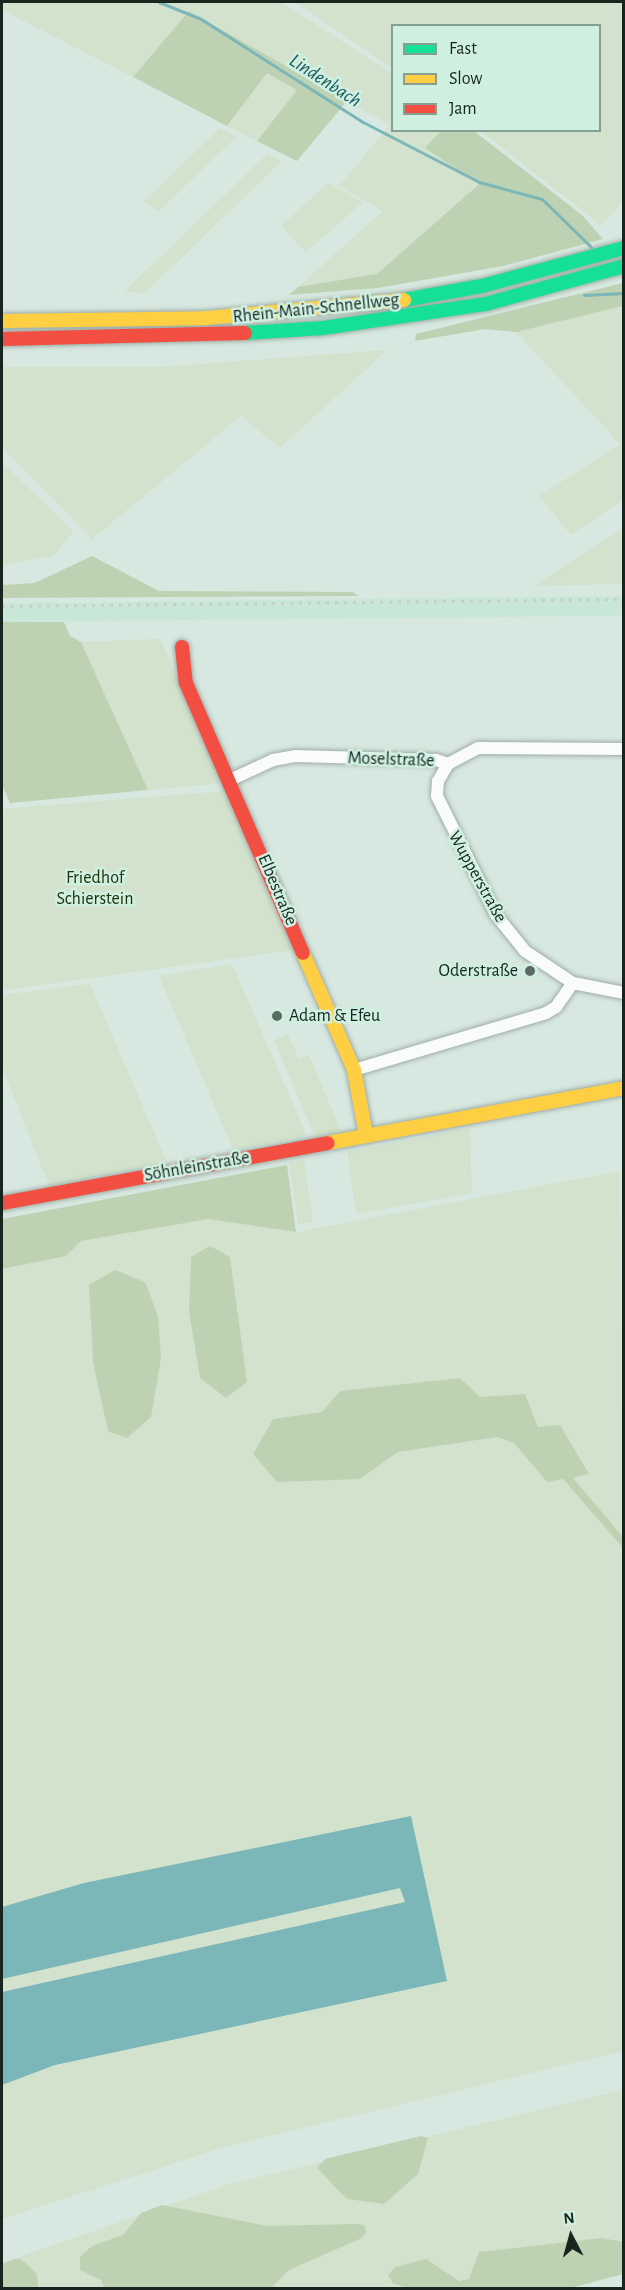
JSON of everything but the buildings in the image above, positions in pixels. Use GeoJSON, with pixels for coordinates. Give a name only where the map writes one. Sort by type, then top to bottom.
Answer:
{"type":"FeatureCollection","features":[{"type":"Feature","properties":{"kind":"main road","name":"Rhein-Main-Schnellweg"},"geometry":{"type":"LineString","coordinates":[[2,321],[207,318],[321,311],[461,290],[624,248]]}},
{"type":"Feature","properties":{"kind":"main road","name":"Rhein-Main-Schnellweg"},"geometry":{"type":"LineString","coordinates":[[2,339],[208,336],[323,328],[486,304],[624,266]]}},
{"type":"Feature","properties":{"kind":"main road","name":"Elbestraße"},"geometry":{"type":"LineString","coordinates":[[182,647],[181,670],[354,1070],[366,1135]]}},
{"type":"Feature","properties":{"kind":"main road","name":"Söhnleinstraße"},"geometry":{"type":"LineString","coordinates":[[2,1203],[624,1088]]}},
{"type":"Feature","properties":{"kind":"street","name":"Moselstraße"},"geometry":{"type":"LineString","coordinates":[[230,780],[273,760],[295,756],[448,764],[465,752],[490,747],[624,749]]}},
{"type":"Feature","properties":{"kind":"street","name":"Wupperstraße"},"geometry":{"type":"LineString","coordinates":[[448,764],[438,781],[440,809],[496,915],[528,954],[573,983],[624,993]]}},
{"type":"Feature","properties":{"kind":"street"},"geometry":{"type":"LineString","coordinates":[[354,1070],[546,1013],[556,1007],[573,983]]}},
{"type":"Feature","properties":{"kind":"shaded area"},"geometry":{"type":"Polygon","coordinates":[[[189,11],[347,101],[297,161],[257,141],[297,90],[267,73],[227,126],[133,77],[189,11]]]}},
{"type":"Feature","properties":{"kind":"shaded area"},"geometry":{"type":"Polygon","coordinates":[[[440,132],[475,132],[583,216],[603,239],[503,266],[378,288],[289,295],[298,287],[377,274],[479,184],[425,148],[440,132]]]}},
{"type":"Feature","properties":{"kind":"shaded area"},"geometry":{"type":"Polygon","coordinates":[[[623,283],[623,306],[516,332],[485,329],[415,341],[416,334],[623,283]]]}},
{"type":"Feature","properties":{"kind":"shaded area"},"geometry":{"type":"Polygon","coordinates":[[[92,556],[159,591],[353,592],[358,596],[2,598],[2,585],[35,583],[92,556]]]}},
{"type":"Feature","properties":{"kind":"shaded area"},"geometry":{"type":"Polygon","coordinates":[[[623,596],[623,616],[2,622],[2,603],[623,596]]]}},
{"type":"Feature","properties":{"kind":"shaded area"},"geometry":{"type":"Polygon","coordinates":[[[2,622],[64,622],[70,636],[81,642],[148,790],[10,803],[2,785],[2,622]]]}},
{"type":"Feature","properties":{"kind":"shaded area"},"geometry":{"type":"Polygon","coordinates":[[[287,1165],[296,1232],[208,1219],[81,1241],[66,1256],[2,1269],[2,1219],[287,1165]]]}},
{"type":"Feature","properties":{"kind":"shaded area"},"geometry":{"type":"Polygon","coordinates":[[[210,1246],[230,1257],[247,1382],[226,1398],[200,1378],[189,1312],[191,1257],[210,1246]]]}},
{"type":"Feature","properties":{"kind":"shaded area"},"geometry":{"type":"Polygon","coordinates":[[[115,1270],[145,1282],[158,1316],[161,1358],[151,1417],[127,1438],[108,1431],[93,1362],[89,1285],[115,1270]]]}},
{"type":"Feature","properties":{"kind":"shaded area"},"geometry":{"type":"Polygon","coordinates":[[[460,1378],[480,1397],[525,1394],[538,1427],[560,1425],[589,1474],[573,1478],[623,1537],[623,1548],[563,1479],[547,1482],[514,1443],[497,1437],[398,1452],[360,1479],[277,1482],[253,1454],[273,1419],[322,1412],[340,1391],[460,1378]]]}},
{"type":"Feature","properties":{"kind":"shaded area"},"geometry":{"type":"Polygon","coordinates":[[[421,2136],[428,2138],[418,2174],[384,2204],[347,2199],[317,2168],[325,2159],[421,2136]]]}},
{"type":"Feature","properties":{"kind":"shaded area"},"geometry":{"type":"Polygon","coordinates":[[[162,2205],[267,2226],[356,2224],[364,2225],[366,2232],[362,2238],[289,2270],[271,2288],[104,2288],[101,2280],[80,2270],[80,2257],[92,2246],[123,2235],[141,2213],[162,2205]]]}},
{"type":"Feature","properties":{"kind":"shaded area"},"geometry":{"type":"Polygon","coordinates":[[[602,2238],[623,2242],[623,2274],[571,2288],[407,2288],[393,2283],[388,2275],[395,2267],[426,2259],[459,2281],[469,2279],[479,2252],[602,2238]]]}},
{"type":"Feature","properties":{"kind":"shaded area"},"geometry":{"type":"Polygon","coordinates":[[[21,2259],[37,2274],[38,2288],[2,2288],[2,2264],[21,2259]]]}},
{"type":"Feature","properties":{"kind":"green space"},"geometry":{"type":"Polygon","coordinates":[[[2,2],[282,2],[391,73],[391,132],[440,132],[426,148],[479,183],[377,274],[298,287],[383,211],[339,186],[390,125],[189,12],[133,77],[2,10],[2,2]]]}},
{"type":"Feature","properties":{"kind":"green space"},"geometry":{"type":"Polygon","coordinates":[[[295,2],[623,2],[623,201],[601,225],[482,132],[601,132],[601,24],[391,24],[391,67],[295,2]]]}},
{"type":"Feature","properties":{"kind":"green space"},"geometry":{"type":"Polygon","coordinates":[[[266,72],[297,90],[257,141],[227,126],[266,72]]]}},
{"type":"Feature","properties":{"kind":"green space"},"geometry":{"type":"Polygon","coordinates":[[[220,128],[236,137],[158,212],[144,201],[220,128]]]}},
{"type":"Feature","properties":{"kind":"green space"},"geometry":{"type":"Polygon","coordinates":[[[267,154],[282,161],[144,294],[125,291],[267,154]]]}},
{"type":"Feature","properties":{"kind":"green space"},"geometry":{"type":"Polygon","coordinates":[[[328,183],[363,202],[306,252],[281,226],[328,183]]]}},
{"type":"Feature","properties":{"kind":"green space"},"geometry":{"type":"Polygon","coordinates":[[[623,306],[623,500],[571,535],[539,496],[620,444],[516,332],[623,306]]]}},
{"type":"Feature","properties":{"kind":"green space"},"geometry":{"type":"Polygon","coordinates":[[[387,350],[280,448],[241,416],[92,539],[2,448],[2,367],[161,367],[387,350]]]}},
{"type":"Feature","properties":{"kind":"green space"},"geometry":{"type":"Polygon","coordinates":[[[2,462],[74,532],[53,556],[2,565],[2,462]]]}},
{"type":"Feature","properties":{"kind":"green space"},"geometry":{"type":"Polygon","coordinates":[[[623,528],[623,584],[534,586],[623,528]]]}},
{"type":"Feature","properties":{"kind":"green space"},"geometry":{"type":"Polygon","coordinates":[[[160,639],[225,783],[148,790],[81,642],[160,639]]]}},
{"type":"Feature","properties":{"kind":"green space","name":"Friedhof Schierstein"},"geometry":{"type":"Polygon","coordinates":[[[225,791],[293,950],[5,990],[2,982],[2,809],[225,791]]]}},
{"type":"Feature","properties":{"kind":"green space"},"geometry":{"type":"Polygon","coordinates":[[[232,964],[307,1136],[233,1150],[159,976],[232,964]]]}},
{"type":"Feature","properties":{"kind":"green space"},"geometry":{"type":"Polygon","coordinates":[[[90,984],[167,1162],[49,1186],[2,1067],[2,995],[90,984]]]}},
{"type":"Feature","properties":{"kind":"green space"},"geometry":{"type":"Polygon","coordinates":[[[288,1034],[299,1059],[309,1055],[341,1131],[315,1137],[274,1040],[288,1034]]]}},
{"type":"Feature","properties":{"kind":"green space"},"geometry":{"type":"Polygon","coordinates":[[[470,1128],[472,1193],[356,1214],[347,1152],[470,1128]]]}},
{"type":"Feature","properties":{"kind":"green space"},"geometry":{"type":"Polygon","coordinates":[[[304,1160],[313,1222],[298,1224],[289,1163],[304,1160]]]}},
{"type":"Feature","properties":{"kind":"green space"},"geometry":{"type":"Polygon","coordinates":[[[620,1171],[623,1537],[572,1477],[589,1474],[538,1427],[525,1394],[480,1397],[460,1378],[340,1391],[322,1412],[273,1419],[360,1479],[398,1452],[497,1437],[514,1443],[547,1482],[563,1479],[623,1548],[623,2051],[224,2147],[2,2219],[2,1269],[66,1256],[81,1241],[208,1219],[297,1232],[620,1171]]]}},
{"type":"Feature","properties":{"kind":"green space"},"geometry":{"type":"Polygon","coordinates":[[[623,2090],[623,2263],[516,2288],[2,2288],[2,2263],[226,2185],[623,2090]]]}},
{"type":"Feature","properties":{"kind":"water"},"geometry":{"type":"Polygon","coordinates":[[[411,1816],[447,1981],[55,2065],[2,2085],[2,1992],[405,1902],[400,1888],[2,1979],[2,1907],[84,1883],[411,1816]]]}},
{"type":"Feature","properties":{"kind":"waterway","name":"Lindenbach"},"geometry":{"type":"LineString","coordinates":[[159,2],[201,19],[361,121],[479,182],[542,199],[591,247]]}},
{"type":"Feature","properties":{"kind":"waterway"},"geometry":{"type":"LineString","coordinates":[[584,295],[624,293]]}},
{"type":"Feature","properties":{"kind":"railway"},"geometry":{"type":"LineString","coordinates":[[2,606],[624,599]]}},
{"type":"Feature","properties":{"kind":"traffic: fast"},"geometry":{"type":"LineString","coordinates":[[404,300],[482,286],[624,248]]}},
{"type":"Feature","properties":{"kind":"traffic: fast"},"geometry":{"type":"LineString","coordinates":[[245,333],[323,328],[486,304],[624,266]]}},
{"type":"Feature","properties":{"kind":"traffic: slow"},"geometry":{"type":"LineString","coordinates":[[2,321],[207,318],[404,300]]}},
{"type":"Feature","properties":{"kind":"traffic: slow"},"geometry":{"type":"LineString","coordinates":[[303,953],[354,1070],[366,1135]]}},
{"type":"Feature","properties":{"kind":"traffic: slow"},"geometry":{"type":"LineString","coordinates":[[328,1143],[624,1088]]}},
{"type":"Feature","properties":{"kind":"traffic: jam"},"geometry":{"type":"LineString","coordinates":[[2,339],[245,333]]}},
{"type":"Feature","properties":{"kind":"traffic: jam"},"geometry":{"type":"LineString","coordinates":[[182,647],[186,683],[303,953]]}},
{"type":"Feature","properties":{"kind":"traffic: jam"},"geometry":{"type":"LineString","coordinates":[[2,1203],[328,1143]]}},
{"type":"Feature","properties":{"kind":"place","name":"Oderstraße"},"geometry":{"type":"Point","coordinates":[530,971]}},
{"type":"Feature","properties":{"kind":"place","name":"Adam & Efeu"},"geometry":{"type":"Point","coordinates":[277,1016]}}]}
